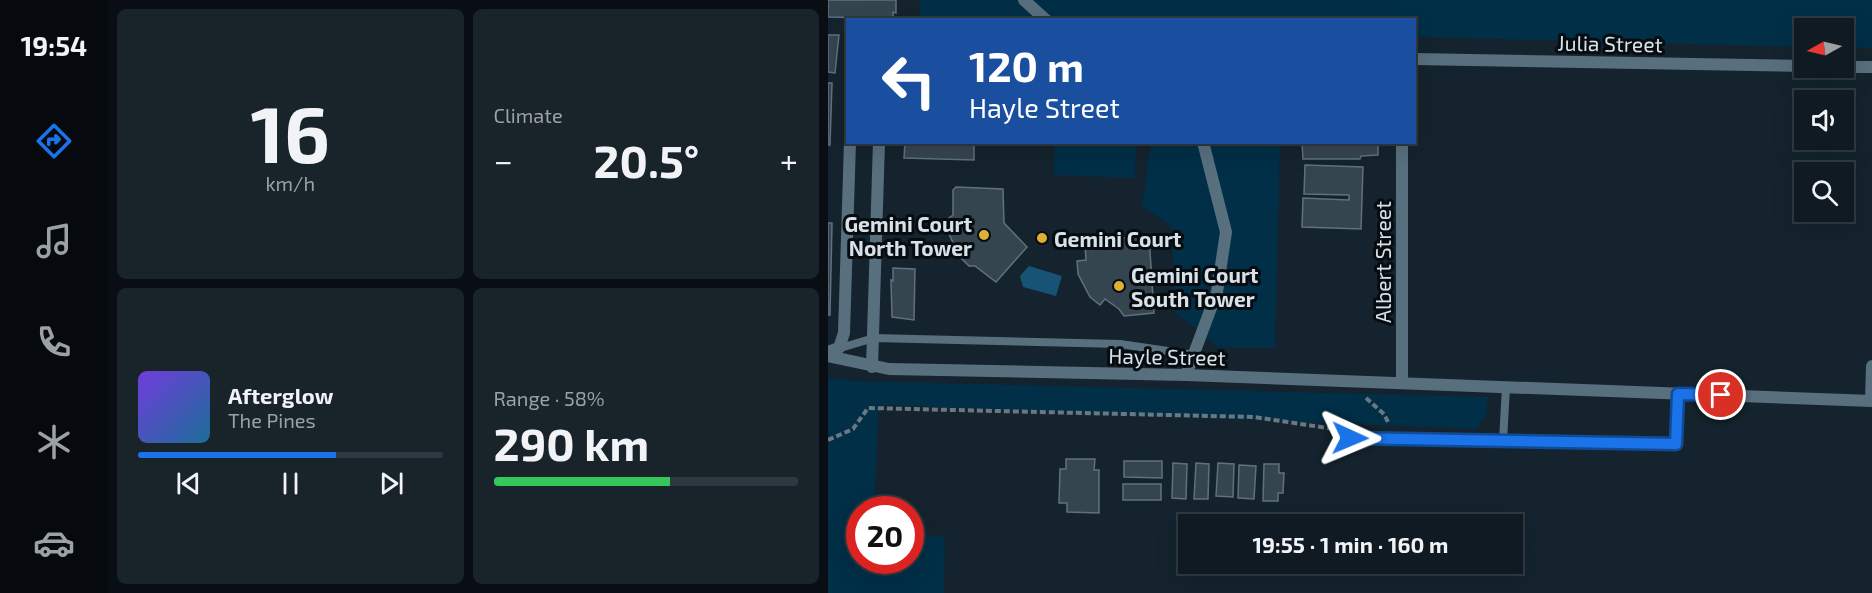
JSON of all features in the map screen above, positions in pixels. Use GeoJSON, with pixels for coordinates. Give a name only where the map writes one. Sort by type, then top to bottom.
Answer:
{"type":"FeatureCollection","features":[{"type":"Feature","properties":{"kind":"street"},"geometry":{"type":"LineString","coordinates":[[1024,0],[1044,18]]}},
{"type":"Feature","properties":{"kind":"street","name":"Julia Street"},"geometry":{"type":"LineString","coordinates":[[1416,59],[1794,66]]}},
{"type":"Feature","properties":{"kind":"street"},"geometry":{"type":"LineString","coordinates":[[1854,67],[1872,67]]}},
{"type":"Feature","properties":{"kind":"street"},"geometry":{"type":"LineString","coordinates":[[831,353],[844,333],[850,144]]}},
{"type":"Feature","properties":{"kind":"street"},"geometry":{"type":"LineString","coordinates":[[872,367],[879,144]]}},
{"type":"Feature","properties":{"kind":"street"},"geometry":{"type":"LineString","coordinates":[[1186,375],[1217,292],[1226,232],[1204,144]]}},
{"type":"Feature","properties":{"kind":"street","name":"Albert Street"},"geometry":{"type":"LineString","coordinates":[[1402,144],[1402,383]]}},
{"type":"Feature","properties":{"kind":"street","name":"Hayle Street"},"geometry":{"type":"LineString","coordinates":[[831,353],[872,367],[1186,375],[1872,401]]}},
{"type":"Feature","properties":{"kind":"street"},"geometry":{"type":"LineString","coordinates":[[1872,366],[1872,401]]}},
{"type":"Feature","properties":{"kind":"lane"},"geometry":{"type":"LineString","coordinates":[[831,353],[874,338],[1120,344],[1195,355]]}},
{"type":"Feature","properties":{"kind":"lane"},"geometry":{"type":"LineString","coordinates":[[1503,441],[1506,387]]}},
{"type":"Feature","properties":{"kind":"lane"},"geometry":{"type":"LineString","coordinates":[[1350,438],[1676,444],[1678,394]]}},
{"type":"Feature","properties":{"kind":"path"},"geometry":{"type":"LineString","coordinates":[[1358,390],[1384,414],[1389,424]]}},
{"type":"Feature","properties":{"kind":"path"},"geometry":{"type":"LineString","coordinates":[[828,440],[853,429],[868,408],[1254,417],[1338,428],[1350,438]]}},
{"type":"Feature","properties":{"kind":"shaded area"},"geometry":{"type":"Polygon","coordinates":[[[920,0],[1872,0],[1872,48],[1854,48],[1854,18],[1794,18],[1794,47],[1416,37],[1416,18],[920,18],[920,0]]]}},
{"type":"Feature","properties":{"kind":"shaded area"},"geometry":{"type":"Polygon","coordinates":[[[1055,144],[1136,144],[1135,178],[1054,175],[1055,144]]]}},
{"type":"Feature","properties":{"kind":"shaded area"},"geometry":{"type":"Polygon","coordinates":[[[1151,144],[1280,144],[1275,348],[1219,348],[1176,313],[1171,226],[1142,206],[1151,144]]]}},
{"type":"Feature","properties":{"kind":"shaded area"},"geometry":{"type":"Polygon","coordinates":[[[1029,266],[1062,276],[1056,296],[1023,287],[1020,276],[1029,266]]]}},
{"type":"Feature","properties":{"kind":"shaded area"},"geometry":{"type":"Polygon","coordinates":[[[828,378],[855,381],[1488,397],[1486,415],[1477,429],[879,405],[875,496],[846,496],[846,574],[924,574],[924,535],[945,536],[944,593],[828,593],[828,378]]]}},
{"type":"Feature","properties":{"kind":"building"},"geometry":{"type":"Polygon","coordinates":[[[828,0],[896,0],[896,13],[893,12],[893,17],[828,17],[828,0]]]}},
{"type":"Feature","properties":{"kind":"building"},"geometry":{"type":"Polygon","coordinates":[[[828,35],[839,35],[835,73],[828,72],[828,35]]]}},
{"type":"Feature","properties":{"kind":"building"},"geometry":{"type":"Polygon","coordinates":[[[828,83],[832,83],[830,145],[828,145],[828,83]]]}},
{"type":"Feature","properties":{"kind":"building"},"geometry":{"type":"Polygon","coordinates":[[[905,144],[974,144],[974,160],[904,158],[905,144]]]}},
{"type":"Feature","properties":{"kind":"building"},"geometry":{"type":"Polygon","coordinates":[[[1302,144],[1378,144],[1378,155],[1361,156],[1360,159],[1303,159],[1302,144]]]}},
{"type":"Feature","properties":{"kind":"building"},"geometry":{"type":"Polygon","coordinates":[[[1305,165],[1363,167],[1361,229],[1302,227],[1303,198],[1349,200],[1349,195],[1304,194],[1305,165]]]}},
{"type":"Feature","properties":{"kind":"building","name":"Gemini Court North Tower"},"geometry":{"type":"Polygon","coordinates":[[[956,187],[1003,189],[1004,223],[1027,247],[996,282],[975,266],[969,266],[960,257],[948,232],[949,218],[953,215],[953,190],[956,187]]]}},
{"type":"Feature","properties":{"kind":"building"},"geometry":{"type":"Polygon","coordinates":[[[828,223],[832,223],[830,315],[828,315],[828,223]]]}},
{"type":"Feature","properties":{"kind":"building","name":"Gemini Court South Tower"},"geometry":{"type":"Polygon","coordinates":[[[1149,236],[1154,313],[1124,316],[1119,309],[1105,299],[1100,305],[1090,297],[1078,274],[1077,261],[1086,260],[1087,241],[1149,236]]]}},
{"type":"Feature","properties":{"kind":"building"},"geometry":{"type":"Polygon","coordinates":[[[893,268],[915,269],[914,320],[892,317],[893,268]]]}},
{"type":"Feature","properties":{"kind":"building"},"geometry":{"type":"Polygon","coordinates":[[[1066,459],[1095,459],[1094,470],[1099,470],[1099,513],[1067,512],[1067,503],[1059,503],[1060,469],[1066,469],[1066,459]]]}},
{"type":"Feature","properties":{"kind":"building"},"geometry":{"type":"Polygon","coordinates":[[[1124,461],[1162,461],[1162,478],[1124,477],[1124,461]]]}},
{"type":"Feature","properties":{"kind":"building"},"geometry":{"type":"Polygon","coordinates":[[[1173,463],[1187,464],[1186,499],[1172,498],[1173,463]]]}},
{"type":"Feature","properties":{"kind":"building"},"geometry":{"type":"Polygon","coordinates":[[[1196,463],[1209,464],[1208,499],[1194,499],[1196,463]]]}},
{"type":"Feature","properties":{"kind":"building"},"geometry":{"type":"Polygon","coordinates":[[[1218,463],[1234,464],[1233,497],[1216,496],[1218,463]]]}},
{"type":"Feature","properties":{"kind":"building"},"geometry":{"type":"Polygon","coordinates":[[[1264,464],[1279,464],[1279,473],[1284,473],[1283,493],[1278,493],[1278,501],[1263,501],[1264,464]]]}},
{"type":"Feature","properties":{"kind":"building"},"geometry":{"type":"Polygon","coordinates":[[[1239,465],[1256,466],[1254,499],[1238,498],[1239,465]]]}},
{"type":"Feature","properties":{"kind":"building"},"geometry":{"type":"Polygon","coordinates":[[[1123,484],[1161,484],[1161,500],[1123,500],[1123,484]]]}},
{"type":"Feature","properties":{"kind":"place","name":"Gemini Court North Tower"},"geometry":{"type":"Point","coordinates":[984,235]}},
{"type":"Feature","properties":{"kind":"place","name":"Gemini Court"},"geometry":{"type":"Point","coordinates":[1042,238]}},
{"type":"Feature","properties":{"kind":"place","name":"Gemini Court South Tower"},"geometry":{"type":"Point","coordinates":[1119,286]}},
{"type":"Feature","properties":{"kind":"route"},"geometry":{"type":"LineString","coordinates":[[1350,438],[1676,444],[1678,394],[1721,395]]}}]}
